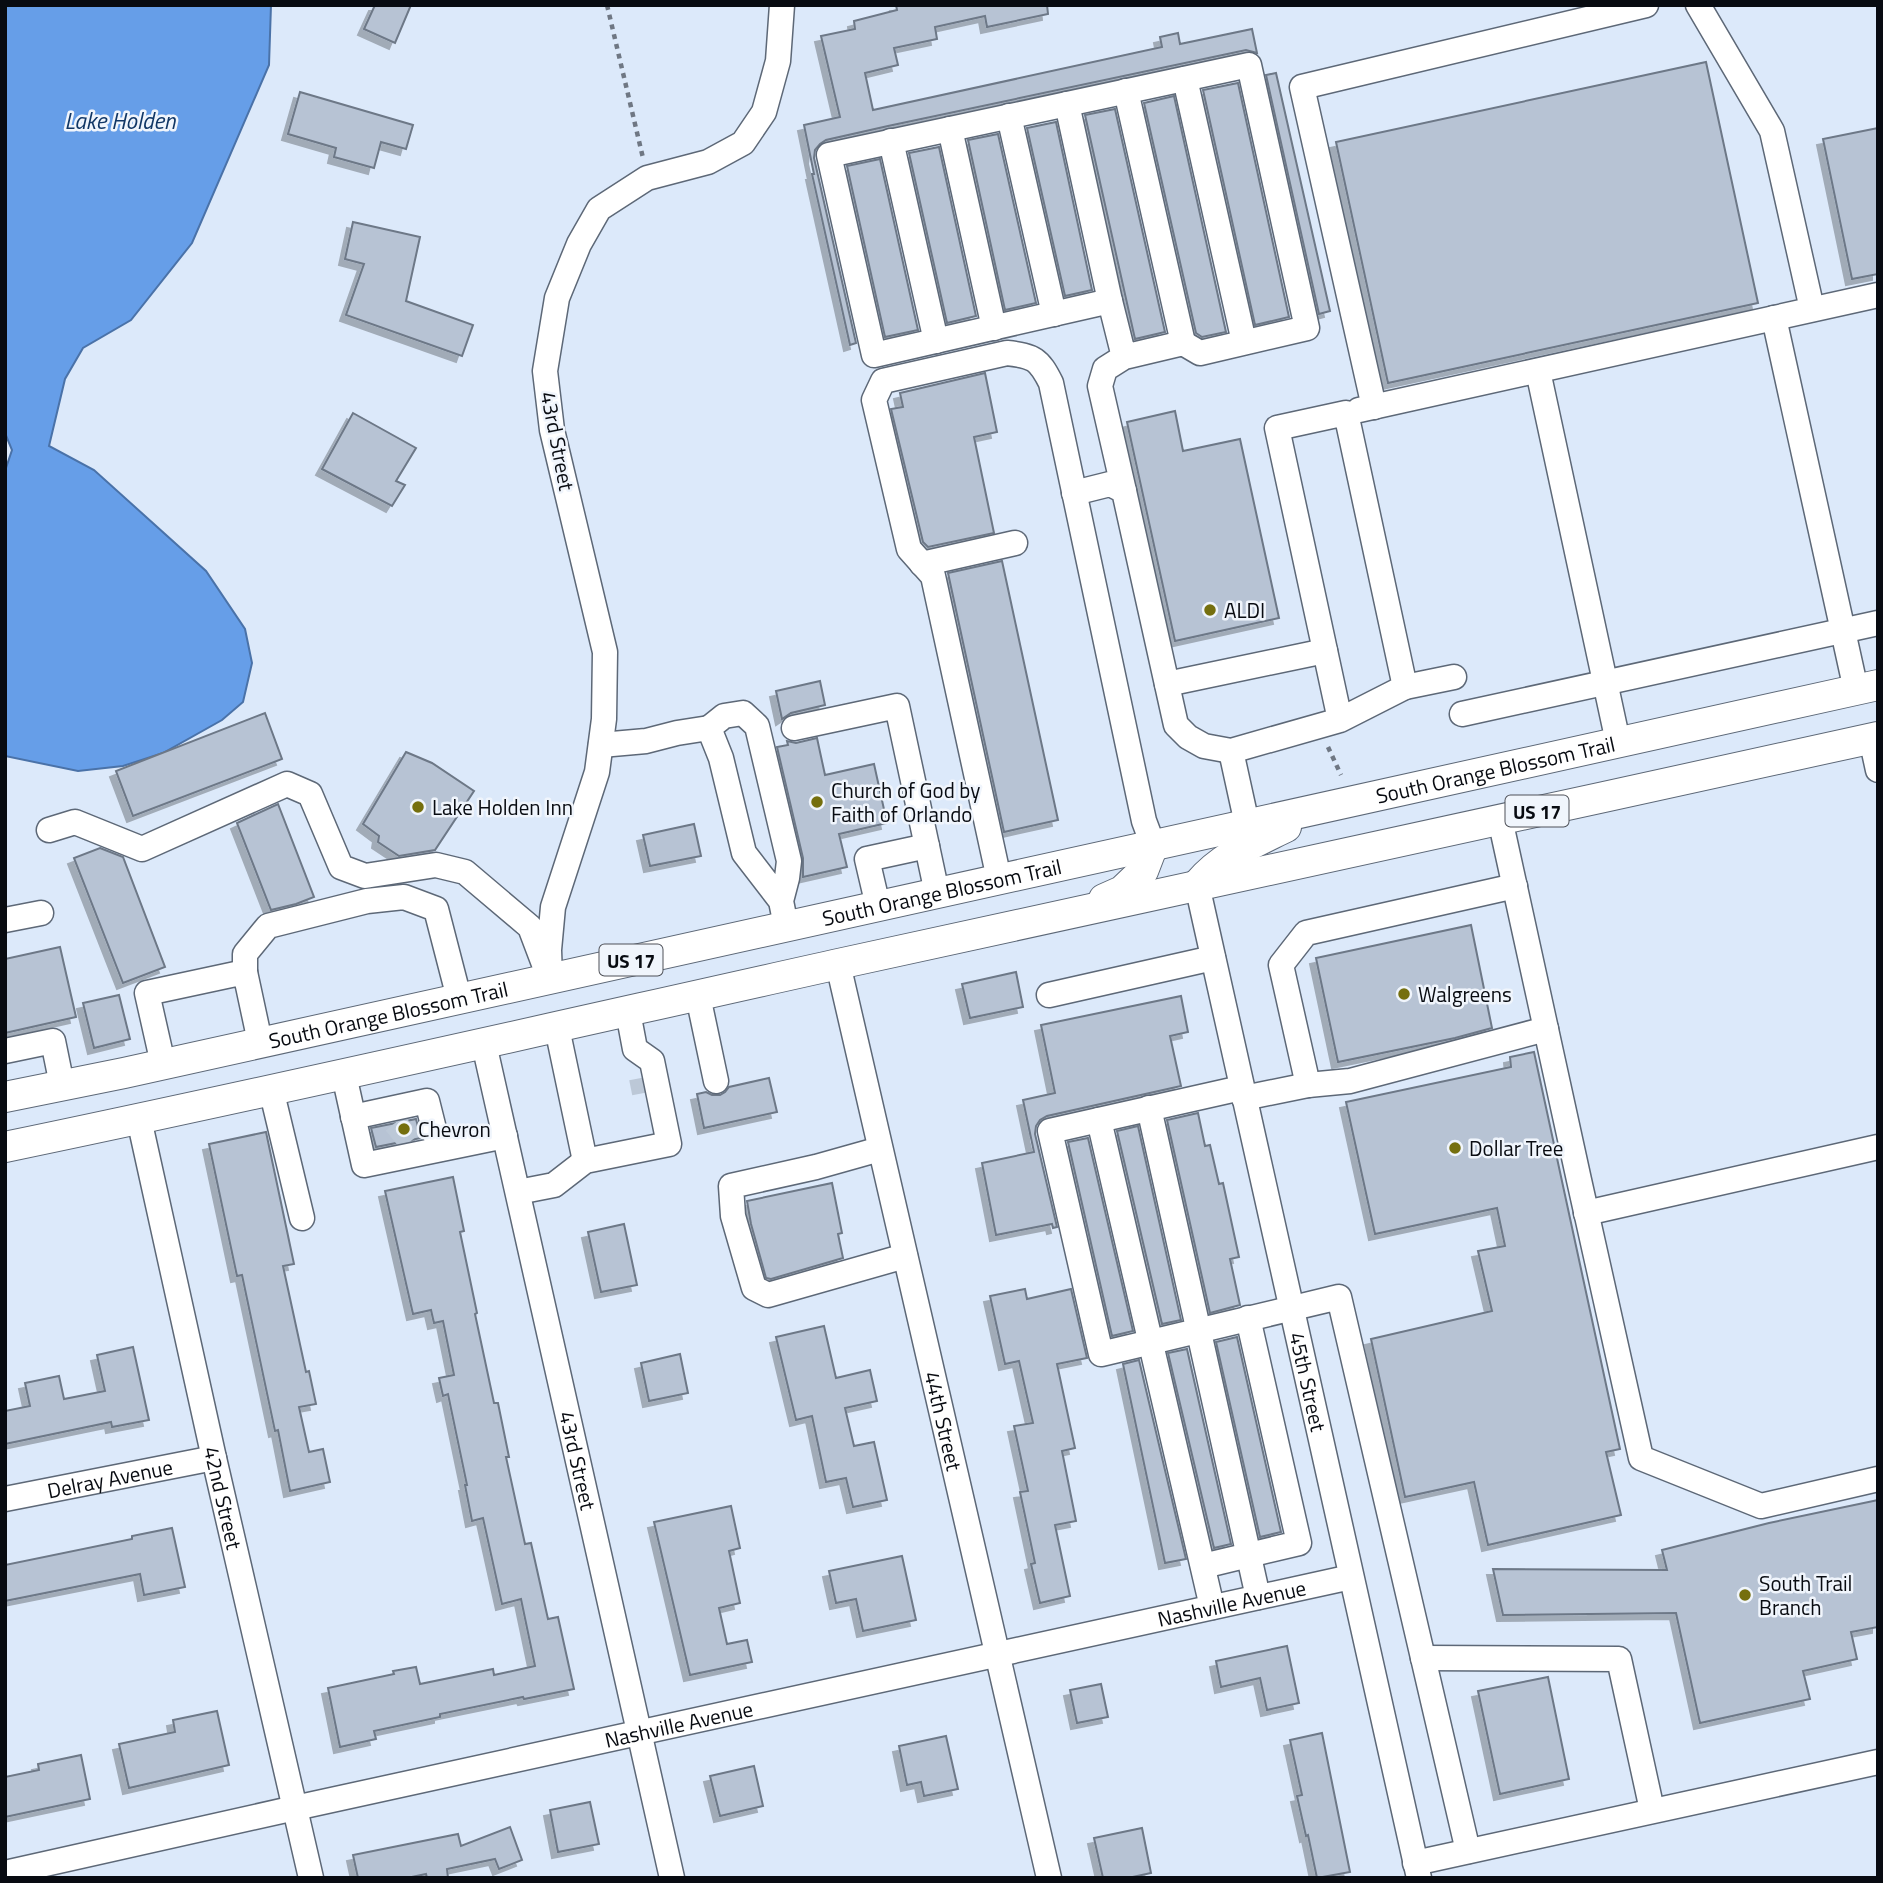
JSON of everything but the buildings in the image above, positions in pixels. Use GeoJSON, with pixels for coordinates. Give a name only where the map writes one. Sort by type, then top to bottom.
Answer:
{"type":"FeatureCollection","features":[{"type":"Feature","properties":{"kind":"main road","name":"South Orange Blossom Trail"},"geometry":{"type":"LineString","coordinates":[[5,1097],[550,978],[784,914],[878,906],[1867,688]]}},
{"type":"Feature","properties":{"kind":"main road","name":"US 17"},"geometry":{"type":"LineString","coordinates":[[5,1147],[1874,737]]}},
{"type":"Feature","properties":{"kind":"main road"},"geometry":{"type":"LineString","coordinates":[[1197,885],[1210,869],[1230,856],[1326,806]]}},
{"type":"Feature","properties":{"kind":"main road"},"geometry":{"type":"LineString","coordinates":[[1078,911],[1122,891],[1143,871],[1153,845]]}},
{"type":"Feature","properties":{"kind":"street","name":"43rd Street"},"geometry":{"type":"LineString","coordinates":[[550,978],[548,950],[553,907],[597,772],[604,719],[605,652],[552,430],[545,371],[557,298],[579,244],[599,209],[647,178],[708,162],[743,143],[764,112],[778,61],[782,5]]}},
{"type":"Feature","properties":{"kind":"street"},"geometry":{"type":"LineString","coordinates":[[1374,407],[1302,87],[1646,5]]}},
{"type":"Feature","properties":{"kind":"street"},"geometry":{"type":"LineString","coordinates":[[1698,5],[1772,131],[1812,309]]}},
{"type":"Feature","properties":{"kind":"street"},"geometry":{"type":"LineString","coordinates":[[1110,301],[874,355],[829,155],[1249,65],[1307,328],[1200,353],[1183,344],[1124,357],[1105,369],[1100,386],[1176,725],[1188,737],[1204,746],[1231,751],[1340,720],[1405,687],[1454,677]]}},
{"type":"Feature","properties":{"kind":"street"},"geometry":{"type":"LineString","coordinates":[[1185,79],[1244,342]]}},
{"type":"Feature","properties":{"kind":"street"},"geometry":{"type":"LineString","coordinates":[[1126,91],[1183,344]]}},
{"type":"Feature","properties":{"kind":"street"},"geometry":{"type":"LineString","coordinates":[[1067,104],[1124,357]]}},
{"type":"Feature","properties":{"kind":"street"},"geometry":{"type":"LineString","coordinates":[[1009,116],[1054,314]]}},
{"type":"Feature","properties":{"kind":"street"},"geometry":{"type":"LineString","coordinates":[[950,129],[994,328]]}},
{"type":"Feature","properties":{"kind":"street"},"geometry":{"type":"LineString","coordinates":[[891,141],[936,341]]}},
{"type":"Feature","properties":{"kind":"street"},"geometry":{"type":"LineString","coordinates":[[1340,720],[1277,428],[1878,295]]}},
{"type":"Feature","properties":{"kind":"street"},"geometry":{"type":"LineString","coordinates":[[1774,318],[1842,631],[1867,688]]}},
{"type":"Feature","properties":{"kind":"street"},"geometry":{"type":"LineString","coordinates":[[999,879],[933,576],[909,549],[874,400],[883,381],[1007,353],[1028,356],[1042,366],[1051,383],[1144,821],[1153,845]]}},
{"type":"Feature","properties":{"kind":"street"},"geometry":{"type":"LineString","coordinates":[[1538,371],[1618,742]]}},
{"type":"Feature","properties":{"kind":"street"},"geometry":{"type":"LineString","coordinates":[[1346,413],[1405,687]]}},
{"type":"Feature","properties":{"kind":"street"},"geometry":{"type":"LineString","coordinates":[[1074,493],[1110,484],[1124,491]]}},
{"type":"Feature","properties":{"kind":"street"},"geometry":{"type":"LineString","coordinates":[[922,564],[1015,543]]}},
{"type":"Feature","properties":{"kind":"street"},"geometry":{"type":"LineString","coordinates":[[1462,714],[1878,623]]}},
{"type":"Feature","properties":{"kind":"street"},"geometry":{"type":"LineString","coordinates":[[1167,684],[1325,651]]}},
{"type":"Feature","properties":{"kind":"street"},"geometry":{"type":"LineString","coordinates":[[794,728],[897,706],[937,893]]}},
{"type":"Feature","properties":{"kind":"street"},"geometry":{"type":"LineString","coordinates":[[601,745],[646,741],[709,728],[724,716],[743,713],[757,726],[789,861],[784,914]]}},
{"type":"Feature","properties":{"kind":"street"},"geometry":{"type":"LineString","coordinates":[[709,728],[722,758],[744,853],[784,914]]}},
{"type":"Feature","properties":{"kind":"street"},"geometry":{"type":"LineString","coordinates":[[1874,737],[1878,770]]}},
{"type":"Feature","properties":{"kind":"street"},"geometry":{"type":"LineString","coordinates":[[1231,751],[1247,824]]}},
{"type":"Feature","properties":{"kind":"street"},"geometry":{"type":"LineString","coordinates":[[49,830],[75,822],[142,849],[287,784],[310,794],[341,867],[365,876],[436,864],[465,872],[522,921],[550,978]]}},
{"type":"Feature","properties":{"kind":"street"},"geometry":{"type":"LineString","coordinates":[[1500,819],[1641,1458],[1760,1506],[1878,1479]]}},
{"type":"Feature","properties":{"kind":"street"},"geometry":{"type":"LineString","coordinates":[[878,906],[867,859],[927,846]]}},
{"type":"Feature","properties":{"kind":"street","name":"45th Street"},"geometry":{"type":"LineString","coordinates":[[1197,885],[1417,1870]]}},
{"type":"Feature","properties":{"kind":"street"},"geometry":{"type":"LineString","coordinates":[[1308,1085],[1281,965],[1306,933],[1515,886]]}},
{"type":"Feature","properties":{"kind":"street"},"geometry":{"type":"LineString","coordinates":[[260,1042],[245,972],[245,954],[268,926],[367,901],[404,897],[436,909],[459,998]]}},
{"type":"Feature","properties":{"kind":"street"},"geometry":{"type":"LineString","coordinates":[[5,920],[41,912]]}},
{"type":"Feature","properties":{"kind":"street"},"geometry":{"type":"LineString","coordinates":[[1049,995],[1213,958]]}},
{"type":"Feature","properties":{"kind":"street","name":"44th Street"},"geometry":{"type":"LineString","coordinates":[[838,964],[1049,1878]]}},
{"type":"Feature","properties":{"kind":"street"},"geometry":{"type":"LineString","coordinates":[[163,1064],[147,993],[245,972]]}},
{"type":"Feature","properties":{"kind":"street"},"geometry":{"type":"LineString","coordinates":[[698,996],[716,1080]]}},
{"type":"Feature","properties":{"kind":"street"},"geometry":{"type":"LineString","coordinates":[[518,1192],[554,1185],[585,1161],[669,1144],[635,1049],[628,1012]]}},
{"type":"Feature","properties":{"kind":"street"},"geometry":{"type":"LineString","coordinates":[[557,1028],[585,1161]]}},
{"type":"Feature","properties":{"kind":"street"},"geometry":{"type":"LineString","coordinates":[[1468,1852],[1339,1297],[1101,1354],[1050,1131],[1149,1108],[1242,1093],[1350,1081],[1546,1029]]}},
{"type":"Feature","properties":{"kind":"street"},"geometry":{"type":"LineString","coordinates":[[5,1051],[53,1041],[62,1085]]}},
{"type":"Feature","properties":{"kind":"street","name":"43rd Street"},"geometry":{"type":"LineString","coordinates":[[484,1044],[672,1878]]}},
{"type":"Feature","properties":{"kind":"street"},"geometry":{"type":"LineString","coordinates":[[635,1049],[652,1061],[649,1093]]}},
{"type":"Feature","properties":{"kind":"street"},"geometry":{"type":"LineString","coordinates":[[344,1074],[363,1165],[424,1149],[505,1136]]}},
{"type":"Feature","properties":{"kind":"street"},"geometry":{"type":"LineString","coordinates":[[271,1089],[302,1218]]}},
{"type":"Feature","properties":{"kind":"street"},"geometry":{"type":"LineString","coordinates":[[353,1117],[389,1117],[427,1101],[424,1149]]}},
{"type":"Feature","properties":{"kind":"street"},"geometry":{"type":"LineString","coordinates":[[1149,1108],[1258,1597]]}},
{"type":"Feature","properties":{"kind":"street","name":"42nd Street"},"geometry":{"type":"LineString","coordinates":[[139,1119],[311,1878]]}},
{"type":"Feature","properties":{"kind":"street"},"geometry":{"type":"LineString","coordinates":[[1099,1120],[1212,1607]]}},
{"type":"Feature","properties":{"kind":"street"},"geometry":{"type":"LineString","coordinates":[[1586,1213],[1878,1147]]}},
{"type":"Feature","properties":{"kind":"street"},"geometry":{"type":"LineString","coordinates":[[880,1149],[817,1167],[732,1186],[733,1216],[754,1289],[768,1295],[905,1256]]}},
{"type":"Feature","properties":{"kind":"street"},"geometry":{"type":"LineString","coordinates":[[1203,1566],[1299,1543],[1248,1318]]}},
{"type":"Feature","properties":{"kind":"street","name":"Delray Avenue"},"geometry":{"type":"LineString","coordinates":[[5,1499],[214,1458]]}},
{"type":"Feature","properties":{"kind":"street","name":"Nashville Avenue"},"geometry":{"type":"LineString","coordinates":[[5,1873],[1351,1577]]}},
{"type":"Feature","properties":{"kind":"street"},"geometry":{"type":"LineString","coordinates":[[1423,1658],[1619,1659],[1652,1810]]}},
{"type":"Feature","properties":{"kind":"street"},"geometry":{"type":"LineString","coordinates":[[1417,1870],[1468,1852],[1878,1762]]}},
{"type":"Feature","properties":{"kind":"path"},"geometry":{"type":"LineString","coordinates":[[607,5],[647,178]]}},
{"type":"Feature","properties":{"kind":"path"},"geometry":{"type":"LineString","coordinates":[[1326,743],[1341,775]]}},
{"type":"Feature","properties":{"kind":"water","name":"Lake Holden"},"geometry":{"type":"Polygon","coordinates":[[[5,5],[271,5],[269,65],[192,243],[131,320],[83,348],[65,379],[49,446],[94,470],[206,571],[245,629],[252,663],[243,702],[222,720],[163,753],[123,766],[78,771],[5,756],[5,471],[12,450],[5,433],[5,5]]]}},
{"type":"Feature","properties":{"kind":"tunnel"},"geometry":{"type":"LineString","coordinates":[[641,1078],[644,1093]]}},
{"type":"Feature","properties":{"kind":"tunnel"},"geometry":{"type":"LineString","coordinates":[[395,1123],[412,1144]]}},
{"type":"Feature","properties":{"kind":"place","name":"ALDI"},"geometry":{"type":"Point","coordinates":[1210,610]}},
{"type":"Feature","properties":{"kind":"place","name":"Church of God by Faith of Orlando"},"geometry":{"type":"Point","coordinates":[817,802]}},
{"type":"Feature","properties":{"kind":"place","name":"Lake Holden Inn"},"geometry":{"type":"Point","coordinates":[418,807]}},
{"type":"Feature","properties":{"kind":"place","name":"Walgreens"},"geometry":{"type":"Point","coordinates":[1404,994]}},
{"type":"Feature","properties":{"kind":"place","name":"Chevron"},"geometry":{"type":"Point","coordinates":[404,1129]}},
{"type":"Feature","properties":{"kind":"place","name":"Dollar Tree"},"geometry":{"type":"Point","coordinates":[1455,1148]}},
{"type":"Feature","properties":{"kind":"place","name":"South Trail Branch"},"geometry":{"type":"Point","coordinates":[1745,1595]}}]}
